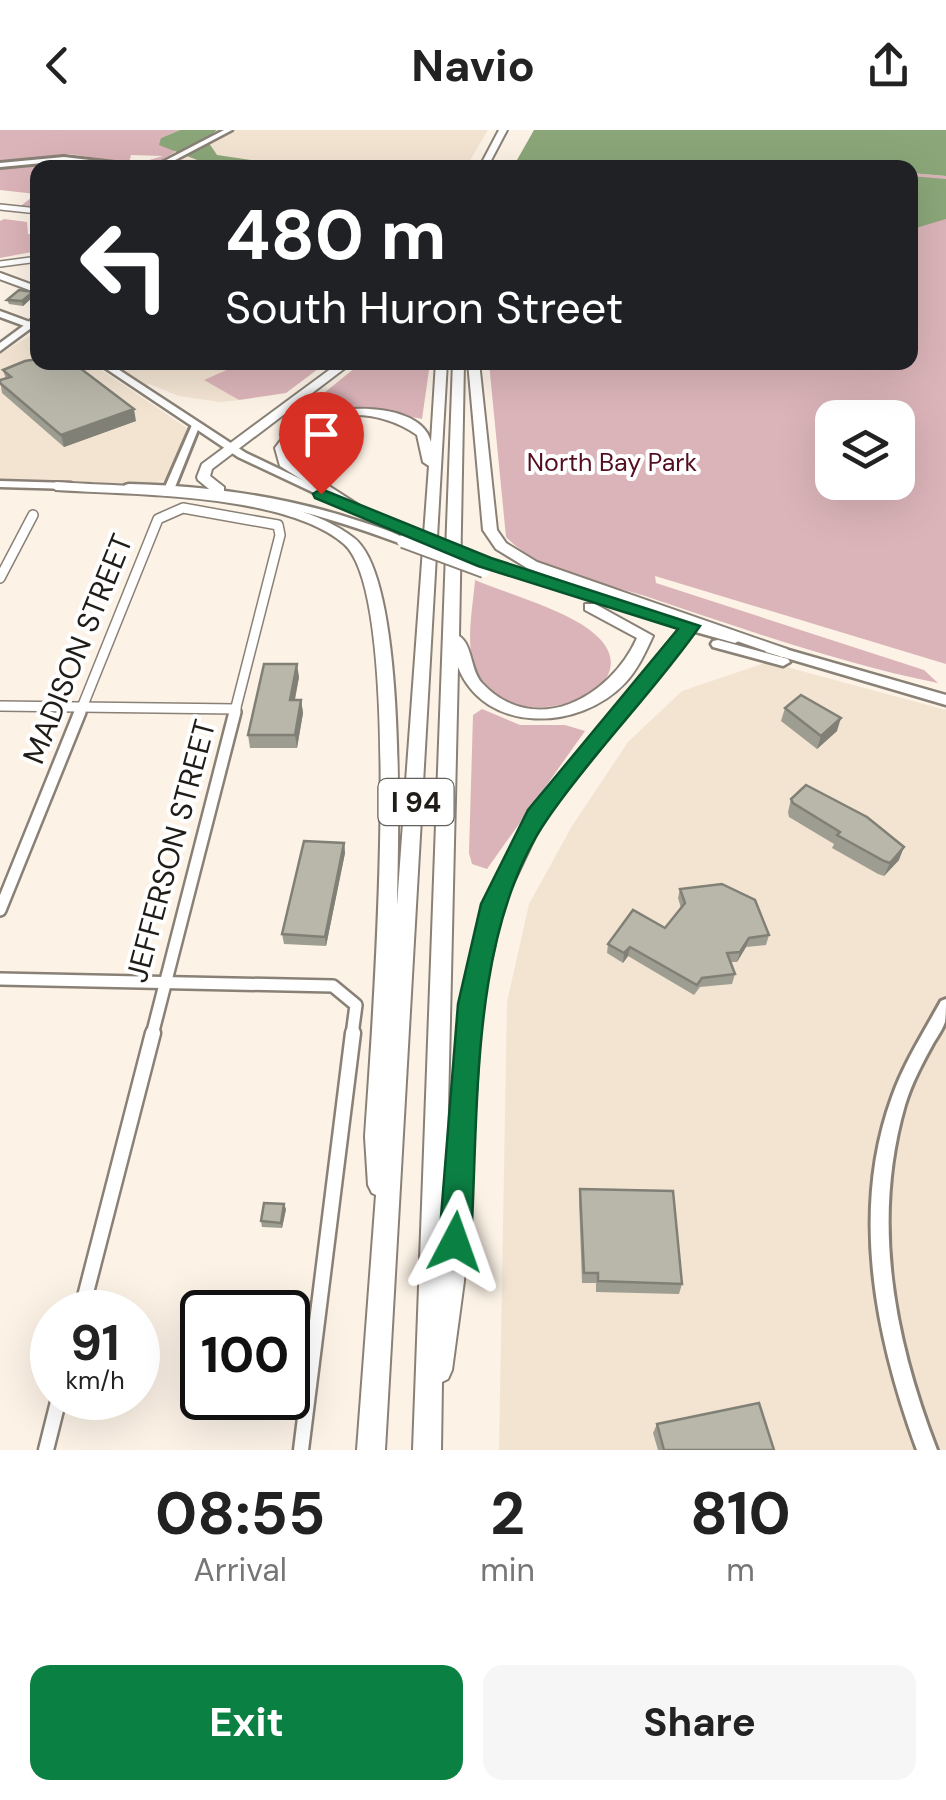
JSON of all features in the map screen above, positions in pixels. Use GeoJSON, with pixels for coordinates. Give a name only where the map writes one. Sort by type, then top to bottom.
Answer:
{"type":"FeatureCollection","features":[{"type":"Feature","properties":{"kind":"highway"},"geometry":{"type":"LineString","coordinates":[[486,160],[503,130]]}},
{"type":"Feature","properties":{"kind":"highway"},"geometry":{"type":"LineString","coordinates":[[499,160],[514,130]]}},
{"type":"Feature","properties":{"kind":"highway"},"geometry":{"type":"LineString","coordinates":[[219,490],[205,480],[202,472],[337,370]]}},
{"type":"Feature","properties":{"kind":"highway","name":"I 94"},"geometry":{"type":"LineString","coordinates":[[371,1450],[442,370]]}},
{"type":"Feature","properties":{"kind":"highway","name":"I 94"},"geometry":{"type":"LineString","coordinates":[[427,1450],[459,370]]}},
{"type":"Feature","properties":{"kind":"highway"},"geometry":{"type":"LineString","coordinates":[[475,370],[488,519],[501,546],[532,565],[782,652]]}},
{"type":"Feature","properties":{"kind":"highway"},"geometry":{"type":"LineString","coordinates":[[352,514],[284,463],[281,448],[293,432],[337,415],[394,417],[423,434],[436,477]]}},
{"type":"Feature","properties":{"kind":"highway"},"geometry":{"type":"LineString","coordinates":[[56,486],[203,497],[275,510],[341,535],[367,560],[382,662],[391,804],[376,1137],[385,1241]]}},
{"type":"Feature","properties":{"kind":"highway"},"geometry":{"type":"LineString","coordinates":[[453,624],[467,673],[480,690],[523,710],[557,713],[592,704],[607,695],[642,646],[644,634],[638,629],[590,607]]}},
{"type":"Feature","properties":{"kind":"highway"},"geometry":{"type":"LineString","coordinates":[[427,1450],[452,1281],[472,1004],[494,904],[536,816],[688,631]]}},
{"type":"Feature","properties":{"kind":"main road"},"geometry":{"type":"LineString","coordinates":[[167,160],[229,130]]}},
{"type":"Feature","properties":{"kind":"main road"},"geometry":{"type":"LineString","coordinates":[[0,314],[30,323]]}},
{"type":"Feature","properties":{"kind":"main road"},"geometry":{"type":"LineString","coordinates":[[0,348],[30,327]]}},
{"type":"Feature","properties":{"kind":"main road"},"geometry":{"type":"LineString","coordinates":[[112,370],[232,449],[352,514],[403,536],[590,607],[782,652],[806,663],[946,700]]}},
{"type":"Feature","properties":{"kind":"main road"},"geometry":{"type":"LineString","coordinates":[[0,484],[219,490],[352,514]]}},
{"type":"Feature","properties":{"kind":"main road"},"geometry":{"type":"LineString","coordinates":[[484,566],[787,663],[806,663]]}},
{"type":"Feature","properties":{"kind":"street"},"geometry":{"type":"LineString","coordinates":[[0,164],[30,162]]}},
{"type":"Feature","properties":{"kind":"street"},"geometry":{"type":"LineString","coordinates":[[0,206],[30,210]]}},
{"type":"Feature","properties":{"kind":"street"},"geometry":{"type":"LineString","coordinates":[[0,264],[30,260]]}},
{"type":"Feature","properties":{"kind":"street"},"geometry":{"type":"LineString","coordinates":[[0,276],[30,287]]}},
{"type":"Feature","properties":{"kind":"street"},"geometry":{"type":"LineString","coordinates":[[0,336],[14,338]]}},
{"type":"Feature","properties":{"kind":"street"},"geometry":{"type":"LineString","coordinates":[[170,487],[195,427]]}},
{"type":"Feature","properties":{"kind":"street","name":"JEFFERSON STREET"},"geometry":{"type":"LineString","coordinates":[[87,1290],[280,529],[253,518],[195,508],[174,508],[158,519]]}},
{"type":"Feature","properties":{"kind":"street"},"geometry":{"type":"LineString","coordinates":[[0,578],[33,516]]}},
{"type":"Feature","properties":{"kind":"street","name":"MADISON STREET"},"geometry":{"type":"LineString","coordinates":[[0,910],[158,519]]}},
{"type":"Feature","properties":{"kind":"street"},"geometry":{"type":"LineString","coordinates":[[0,706],[236,709]]}},
{"type":"Feature","properties":{"kind":"street"},"geometry":{"type":"LineString","coordinates":[[0,978],[333,986],[348,994],[356,1005],[301,1450]]}},
{"type":"Feature","properties":{"kind":"street"},"geometry":{"type":"LineString","coordinates":[[928,1450],[910,1402],[882,1276],[880,1192],[898,1100],[946,1006]]}},
{"type":"Feature","properties":{"kind":"street"},"geometry":{"type":"LineString","coordinates":[[46,1450],[54,1420]]}},
{"type":"Feature","properties":{"kind":"shaded area"},"geometry":{"type":"Polygon","coordinates":[[[180,130],[217,130],[197,146],[209,143],[217,155],[251,160],[197,160],[159,145],[161,138],[180,130]]]}},
{"type":"Feature","properties":{"kind":"shaded area"},"geometry":{"type":"Polygon","coordinates":[[[234,130],[488,130],[470,160],[180,160],[234,130]]]}},
{"type":"Feature","properties":{"kind":"shaded area"},"geometry":{"type":"Polygon","coordinates":[[[534,130],[946,130],[946,176],[918,174],[918,160],[517,160],[534,130]]]}},
{"type":"Feature","properties":{"kind":"shaded area"},"geometry":{"type":"Polygon","coordinates":[[[918,177],[946,179],[946,219],[919,227],[918,177]]]}},
{"type":"Feature","properties":{"kind":"shaded area"},"geometry":{"type":"Polygon","coordinates":[[[30,336],[30,370],[101,370],[187,428],[171,479],[142,485],[0,480],[0,354],[30,336]]]}},
{"type":"Feature","properties":{"kind":"shaded area"},"geometry":{"type":"Polygon","coordinates":[[[118,370],[228,370],[205,380],[239,400],[220,402],[179,396],[149,384],[141,387],[118,370]]]}},
{"type":"Feature","properties":{"kind":"shaded area"},"geometry":{"type":"Polygon","coordinates":[[[768,662],[946,710],[946,1450],[499,1450],[507,1002],[529,904],[572,826],[628,742],[682,691],[768,662]]]}},
{"type":"Feature","properties":{"kind":"green space"},"geometry":{"type":"Polygon","coordinates":[[[0,130],[180,130],[161,138],[175,152],[160,160],[149,160],[163,156],[131,155],[130,160],[109,160],[69,154],[0,163],[0,130]]]}},
{"type":"Feature","properties":{"kind":"green space"},"geometry":{"type":"Polygon","coordinates":[[[30,164],[30,193],[0,190],[0,167],[30,164]]]}},
{"type":"Feature","properties":{"kind":"green space","name":"North Bay Park"},"geometry":{"type":"Polygon","coordinates":[[[918,174],[946,176],[946,664],[655,576],[656,583],[924,670],[938,683],[827,655],[571,574],[520,549],[506,537],[490,370],[918,370],[918,174]]]}},
{"type":"Feature","properties":{"kind":"green space"},"geometry":{"type":"Polygon","coordinates":[[[30,199],[30,209],[18,208],[30,199]]]}},
{"type":"Feature","properties":{"kind":"green space"},"geometry":{"type":"Polygon","coordinates":[[[0,221],[27,222],[30,252],[0,258],[0,221]]]}},
{"type":"Feature","properties":{"kind":"green space"},"geometry":{"type":"Polygon","coordinates":[[[226,370],[317,370],[286,393],[239,400],[204,380],[226,370]]]}},
{"type":"Feature","properties":{"kind":"green space"},"geometry":{"type":"Polygon","coordinates":[[[352,370],[429,370],[422,419],[378,410],[297,415],[352,370]]]}},
{"type":"Feature","properties":{"kind":"green space"},"geometry":{"type":"Polygon","coordinates":[[[475,580],[581,624],[605,646],[611,666],[601,685],[581,698],[555,706],[526,706],[499,698],[479,678],[471,656],[475,580]]]}},
{"type":"Feature","properties":{"kind":"green space"},"geometry":{"type":"Polygon","coordinates":[[[482,709],[520,725],[565,725],[585,731],[487,869],[472,864],[469,853],[473,715],[482,709]]]}},
{"type":"Feature","properties":{"kind":"building"},"geometry":{"type":"Polygon","coordinates":[[[19,290],[30,292],[22,301],[7,300],[19,290]]]}},
{"type":"Feature","properties":{"kind":"building"},"geometry":{"type":"Polygon","coordinates":[[[30,360],[30,370],[83,370],[134,409],[61,435],[0,383],[11,377],[3,370],[30,360]]]}},
{"type":"Feature","properties":{"kind":"building"},"geometry":{"type":"Polygon","coordinates":[[[264,664],[297,664],[290,700],[301,700],[295,735],[248,735],[264,664]]]}},
{"type":"Feature","properties":{"kind":"building"},"geometry":{"type":"Polygon","coordinates":[[[801,695],[841,718],[821,736],[785,708],[801,695]]]}},
{"type":"Feature","properties":{"kind":"building"},"geometry":{"type":"Polygon","coordinates":[[[806,785],[867,817],[904,847],[890,863],[837,835],[840,832],[793,803],[791,799],[806,785]]]}},
{"type":"Feature","properties":{"kind":"building"},"geometry":{"type":"Polygon","coordinates":[[[304,841],[344,843],[325,937],[282,934],[304,841]]]}},
{"type":"Feature","properties":{"kind":"building"},"geometry":{"type":"Polygon","coordinates":[[[722,884],[755,900],[769,935],[749,938],[740,952],[727,953],[735,974],[702,978],[697,985],[630,947],[624,953],[608,944],[633,910],[665,928],[685,903],[680,889],[722,884]]]}},
{"type":"Feature","properties":{"kind":"building"},"geometry":{"type":"Polygon","coordinates":[[[580,1189],[673,1191],[682,1284],[598,1281],[598,1273],[584,1273],[580,1189]]]}},
{"type":"Feature","properties":{"kind":"building"},"geometry":{"type":"Polygon","coordinates":[[[264,1203],[284,1204],[281,1223],[261,1221],[264,1203]]]}},
{"type":"Feature","properties":{"kind":"building"},"geometry":{"type":"Polygon","coordinates":[[[759,1403],[774,1450],[664,1450],[657,1424],[759,1403]]]}},
{"type":"Feature","properties":{"kind":"route"},"geometry":{"type":"LineString","coordinates":[[321,494],[484,562],[690,626],[553,792],[506,872],[476,970],[455,1242]]}}]}
